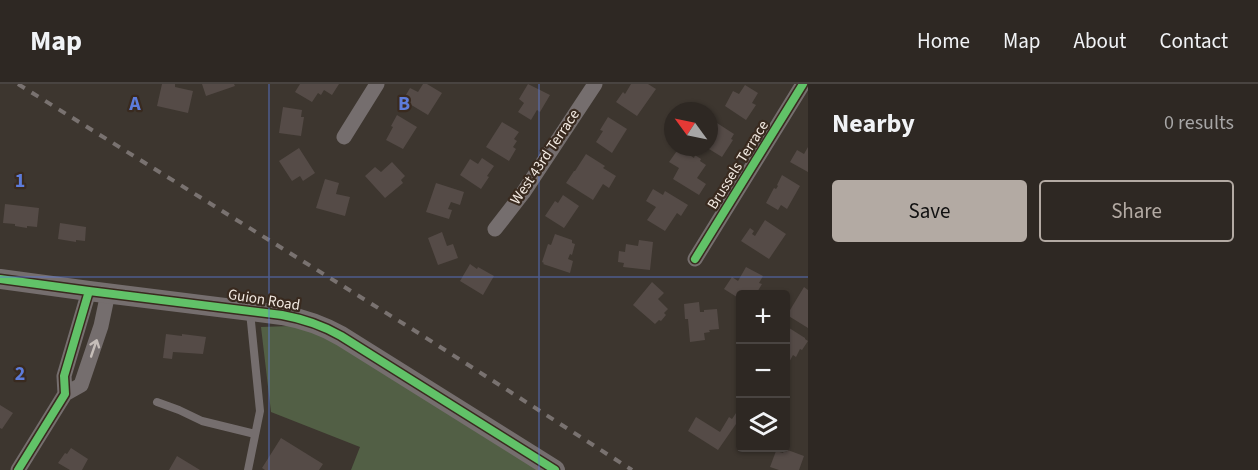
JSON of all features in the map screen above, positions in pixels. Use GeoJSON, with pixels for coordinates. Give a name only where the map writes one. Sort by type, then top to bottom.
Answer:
{"type":"FeatureCollection","features":[{"type":"Feature","properties":{"kind":"street"},"geometry":{"type":"LineString","coordinates":[[344,137],[377,84]]}},
{"type":"Feature","properties":{"kind":"street","name":"West 43rd Terrace"},"geometry":{"type":"LineString","coordinates":[[495,229],[595,84]]}},
{"type":"Feature","properties":{"kind":"street","name":"Brussels Terrace"},"geometry":{"type":"LineString","coordinates":[[695,260],[803,84]]}},
{"type":"Feature","properties":{"kind":"street","name":"Guion Road"},"geometry":{"type":"LineString","coordinates":[[0,279],[295,317],[330,330],[555,470]]}},
{"type":"Feature","properties":{"kind":"street"},"geometry":{"type":"LineString","coordinates":[[65,394],[64,376],[98,292]]}},
{"type":"Feature","properties":{"kind":"street"},"geometry":{"type":"LineString","coordinates":[[18,470],[65,394],[81,384],[101,326],[98,292]]}},
{"type":"Feature","properties":{"kind":"lane"},"geometry":{"type":"LineString","coordinates":[[248,470],[260,411],[250,311]]}},
{"type":"Feature","properties":{"kind":"lane"},"geometry":{"type":"LineString","coordinates":[[157,402],[202,421],[255,434]]}},
{"type":"Feature","properties":{"kind":"green space"},"geometry":{"type":"Polygon","coordinates":[[[319,325],[555,470],[351,470],[360,447],[271,412],[261,327],[319,325]]]}},
{"type":"Feature","properties":{"kind":"building"},"geometry":{"type":"Polygon","coordinates":[[[162,84],[175,84],[175,87],[193,91],[188,113],[157,106],[162,84]]]}},
{"type":"Feature","properties":{"kind":"building"},"geometry":{"type":"Polygon","coordinates":[[[202,84],[234,84],[235,86],[206,96],[202,84]]]}},
{"type":"Feature","properties":{"kind":"building"},"geometry":{"type":"Polygon","coordinates":[[[300,84],[339,84],[332,95],[324,90],[321,95],[318,93],[312,102],[295,92],[300,84]]]}},
{"type":"Feature","properties":{"kind":"building"},"geometry":{"type":"Polygon","coordinates":[[[423,84],[442,93],[428,115],[403,100],[410,88],[418,92],[423,84]]]}},
{"type":"Feature","properties":{"kind":"building"},"geometry":{"type":"Polygon","coordinates":[[[528,84],[550,95],[540,112],[537,110],[531,120],[518,112],[524,103],[519,99],[528,84]]]}},
{"type":"Feature","properties":{"kind":"building"},"geometry":{"type":"Polygon","coordinates":[[[631,84],[648,84],[656,89],[637,116],[616,102],[631,84]]]}},
{"type":"Feature","properties":{"kind":"building"},"geometry":{"type":"Polygon","coordinates":[[[745,85],[758,93],[752,103],[756,105],[746,120],[725,106],[733,91],[739,94],[745,85]]]}},
{"type":"Feature","properties":{"kind":"building"},"geometry":{"type":"Polygon","coordinates":[[[283,107],[302,110],[301,117],[304,117],[301,136],[279,133],[283,107]]]}},
{"type":"Feature","properties":{"kind":"building"},"geometry":{"type":"Polygon","coordinates":[[[397,115],[417,127],[403,149],[386,140],[397,115]]]}},
{"type":"Feature","properties":{"kind":"building"},"geometry":{"type":"Polygon","coordinates":[[[608,117],[627,129],[612,153],[596,142],[608,117]]]}},
{"type":"Feature","properties":{"kind":"building"},"geometry":{"type":"Polygon","coordinates":[[[502,122],[519,132],[514,139],[517,141],[513,147],[516,149],[509,161],[486,147],[502,122]]]}},
{"type":"Feature","properties":{"kind":"building"},"geometry":{"type":"Polygon","coordinates":[[[718,124],[734,134],[731,139],[733,140],[722,157],[718,155],[718,124]]]}},
{"type":"Feature","properties":{"kind":"building"},"geometry":{"type":"Polygon","coordinates":[[[808,147],[808,172],[790,162],[797,150],[804,154],[808,147]]]}},
{"type":"Feature","properties":{"kind":"building"},"geometry":{"type":"Polygon","coordinates":[[[299,148],[315,173],[303,181],[300,176],[292,181],[279,161],[299,148]]]}},
{"type":"Feature","properties":{"kind":"building"},"geometry":{"type":"Polygon","coordinates":[[[586,154],[616,176],[609,188],[603,184],[593,200],[566,183],[586,154]]]}},
{"type":"Feature","properties":{"kind":"building"},"geometry":{"type":"Polygon","coordinates":[[[673,156],[694,158],[696,156],[701,159],[700,161],[706,165],[697,178],[706,184],[699,195],[673,179],[679,168],[669,162],[673,156]]]}},
{"type":"Feature","properties":{"kind":"building"},"geometry":{"type":"Polygon","coordinates":[[[482,158],[494,166],[481,189],[460,175],[470,159],[478,164],[482,158]]]}},
{"type":"Feature","properties":{"kind":"building"},"geometry":{"type":"Polygon","coordinates":[[[392,162],[405,176],[401,180],[403,183],[385,198],[365,176],[375,167],[381,172],[392,162]]]}},
{"type":"Feature","properties":{"kind":"building"},"geometry":{"type":"Polygon","coordinates":[[[782,175],[800,186],[787,209],[781,205],[778,210],[766,203],[774,188],[778,186],[782,175]]]}},
{"type":"Feature","properties":{"kind":"building"},"geometry":{"type":"Polygon","coordinates":[[[325,179],[339,183],[336,194],[350,197],[345,216],[316,208],[325,179]]]}},
{"type":"Feature","properties":{"kind":"building"},"geometry":{"type":"Polygon","coordinates":[[[436,183],[464,192],[460,205],[451,202],[448,209],[452,210],[449,219],[426,212],[436,183]]]}},
{"type":"Feature","properties":{"kind":"building"},"geometry":{"type":"Polygon","coordinates":[[[653,189],[663,195],[665,191],[688,205],[681,216],[677,213],[665,231],[647,220],[656,207],[646,201],[653,189]]]}},
{"type":"Feature","properties":{"kind":"building"},"geometry":{"type":"Polygon","coordinates":[[[563,195],[579,206],[564,228],[545,216],[555,201],[558,203],[563,195]]]}},
{"type":"Feature","properties":{"kind":"building"},"geometry":{"type":"Polygon","coordinates":[[[5,204],[39,208],[37,227],[27,226],[27,228],[3,223],[5,204]]]}},
{"type":"Feature","properties":{"kind":"building"},"geometry":{"type":"Polygon","coordinates":[[[765,220],[786,234],[769,259],[741,241],[750,228],[754,231],[752,234],[755,236],[765,220]]]}},
{"type":"Feature","properties":{"kind":"building"},"geometry":{"type":"Polygon","coordinates":[[[60,223],[86,227],[85,241],[58,239],[60,223]]]}},
{"type":"Feature","properties":{"kind":"building"},"geometry":{"type":"Polygon","coordinates":[[[442,232],[447,246],[453,244],[458,258],[438,265],[428,238],[442,232]]]}},
{"type":"Feature","properties":{"kind":"building"},"geometry":{"type":"Polygon","coordinates":[[[555,234],[572,240],[575,244],[572,255],[570,254],[568,259],[573,261],[570,273],[542,262],[548,244],[551,245],[555,234]]]}},
{"type":"Feature","properties":{"kind":"building"},"geometry":{"type":"Polygon","coordinates":[[[639,240],[653,242],[650,270],[623,267],[624,263],[618,262],[619,251],[625,252],[626,244],[638,246],[639,240]]]}},
{"type":"Feature","properties":{"kind":"building"},"geometry":{"type":"Polygon","coordinates":[[[470,264],[494,276],[483,295],[460,281],[470,264]]]}},
{"type":"Feature","properties":{"kind":"building"},"geometry":{"type":"Polygon","coordinates":[[[746,267],[763,276],[758,290],[736,290],[736,296],[724,289],[732,277],[738,281],[746,267]]]}},
{"type":"Feature","properties":{"kind":"building"},"geometry":{"type":"Polygon","coordinates":[[[652,282],[664,293],[658,299],[668,309],[661,321],[655,324],[633,305],[652,282]]]}},
{"type":"Feature","properties":{"kind":"building"},"geometry":{"type":"Polygon","coordinates":[[[804,287],[808,290],[808,328],[790,317],[790,310],[804,287]]]}},
{"type":"Feature","properties":{"kind":"building"},"geometry":{"type":"Polygon","coordinates":[[[699,302],[700,312],[717,309],[719,329],[704,333],[705,340],[690,342],[684,304],[699,302]]]}},
{"type":"Feature","properties":{"kind":"building"},"geometry":{"type":"Polygon","coordinates":[[[790,329],[808,341],[796,357],[793,355],[790,361],[790,329]]]}},
{"type":"Feature","properties":{"kind":"building"},"geometry":{"type":"Polygon","coordinates":[[[166,334],[206,337],[203,354],[173,352],[172,359],[163,358],[166,334]]]}},
{"type":"Feature","properties":{"kind":"building"},"geometry":{"type":"Polygon","coordinates":[[[0,405],[13,413],[2,429],[0,428],[0,405]]]}},
{"type":"Feature","properties":{"kind":"building"},"geometry":{"type":"Polygon","coordinates":[[[736,413],[736,424],[718,450],[688,431],[696,417],[720,432],[729,417],[732,419],[736,413]]]}},
{"type":"Feature","properties":{"kind":"building"},"geometry":{"type":"Polygon","coordinates":[[[281,438],[323,464],[319,470],[265,470],[262,468],[281,438]]]}},
{"type":"Feature","properties":{"kind":"building"},"geometry":{"type":"Polygon","coordinates":[[[71,448],[88,459],[82,470],[70,470],[58,463],[71,448]]]}},
{"type":"Feature","properties":{"kind":"building"},"geometry":{"type":"Polygon","coordinates":[[[790,451],[804,456],[799,470],[779,470],[770,467],[776,452],[790,451]]]}},
{"type":"Feature","properties":{"kind":"building"},"geometry":{"type":"Polygon","coordinates":[[[177,456],[200,470],[169,470],[177,456]]]}},
{"type":"Feature","properties":{"kind":"railway"},"geometry":{"type":"LineString","coordinates":[[18,84],[420,334],[632,470]]}},
{"type":"Feature","properties":{"kind":"cycle path"},"geometry":{"type":"LineString","coordinates":[[695,259],[803,84]]}},
{"type":"Feature","properties":{"kind":"cycle path"},"geometry":{"type":"LineString","coordinates":[[0,279],[282,315],[313,323],[341,336],[555,470]]}},
{"type":"Feature","properties":{"kind":"cycle path"},"geometry":{"type":"LineString","coordinates":[[18,470],[65,394],[64,376],[89,291]]}}]}
